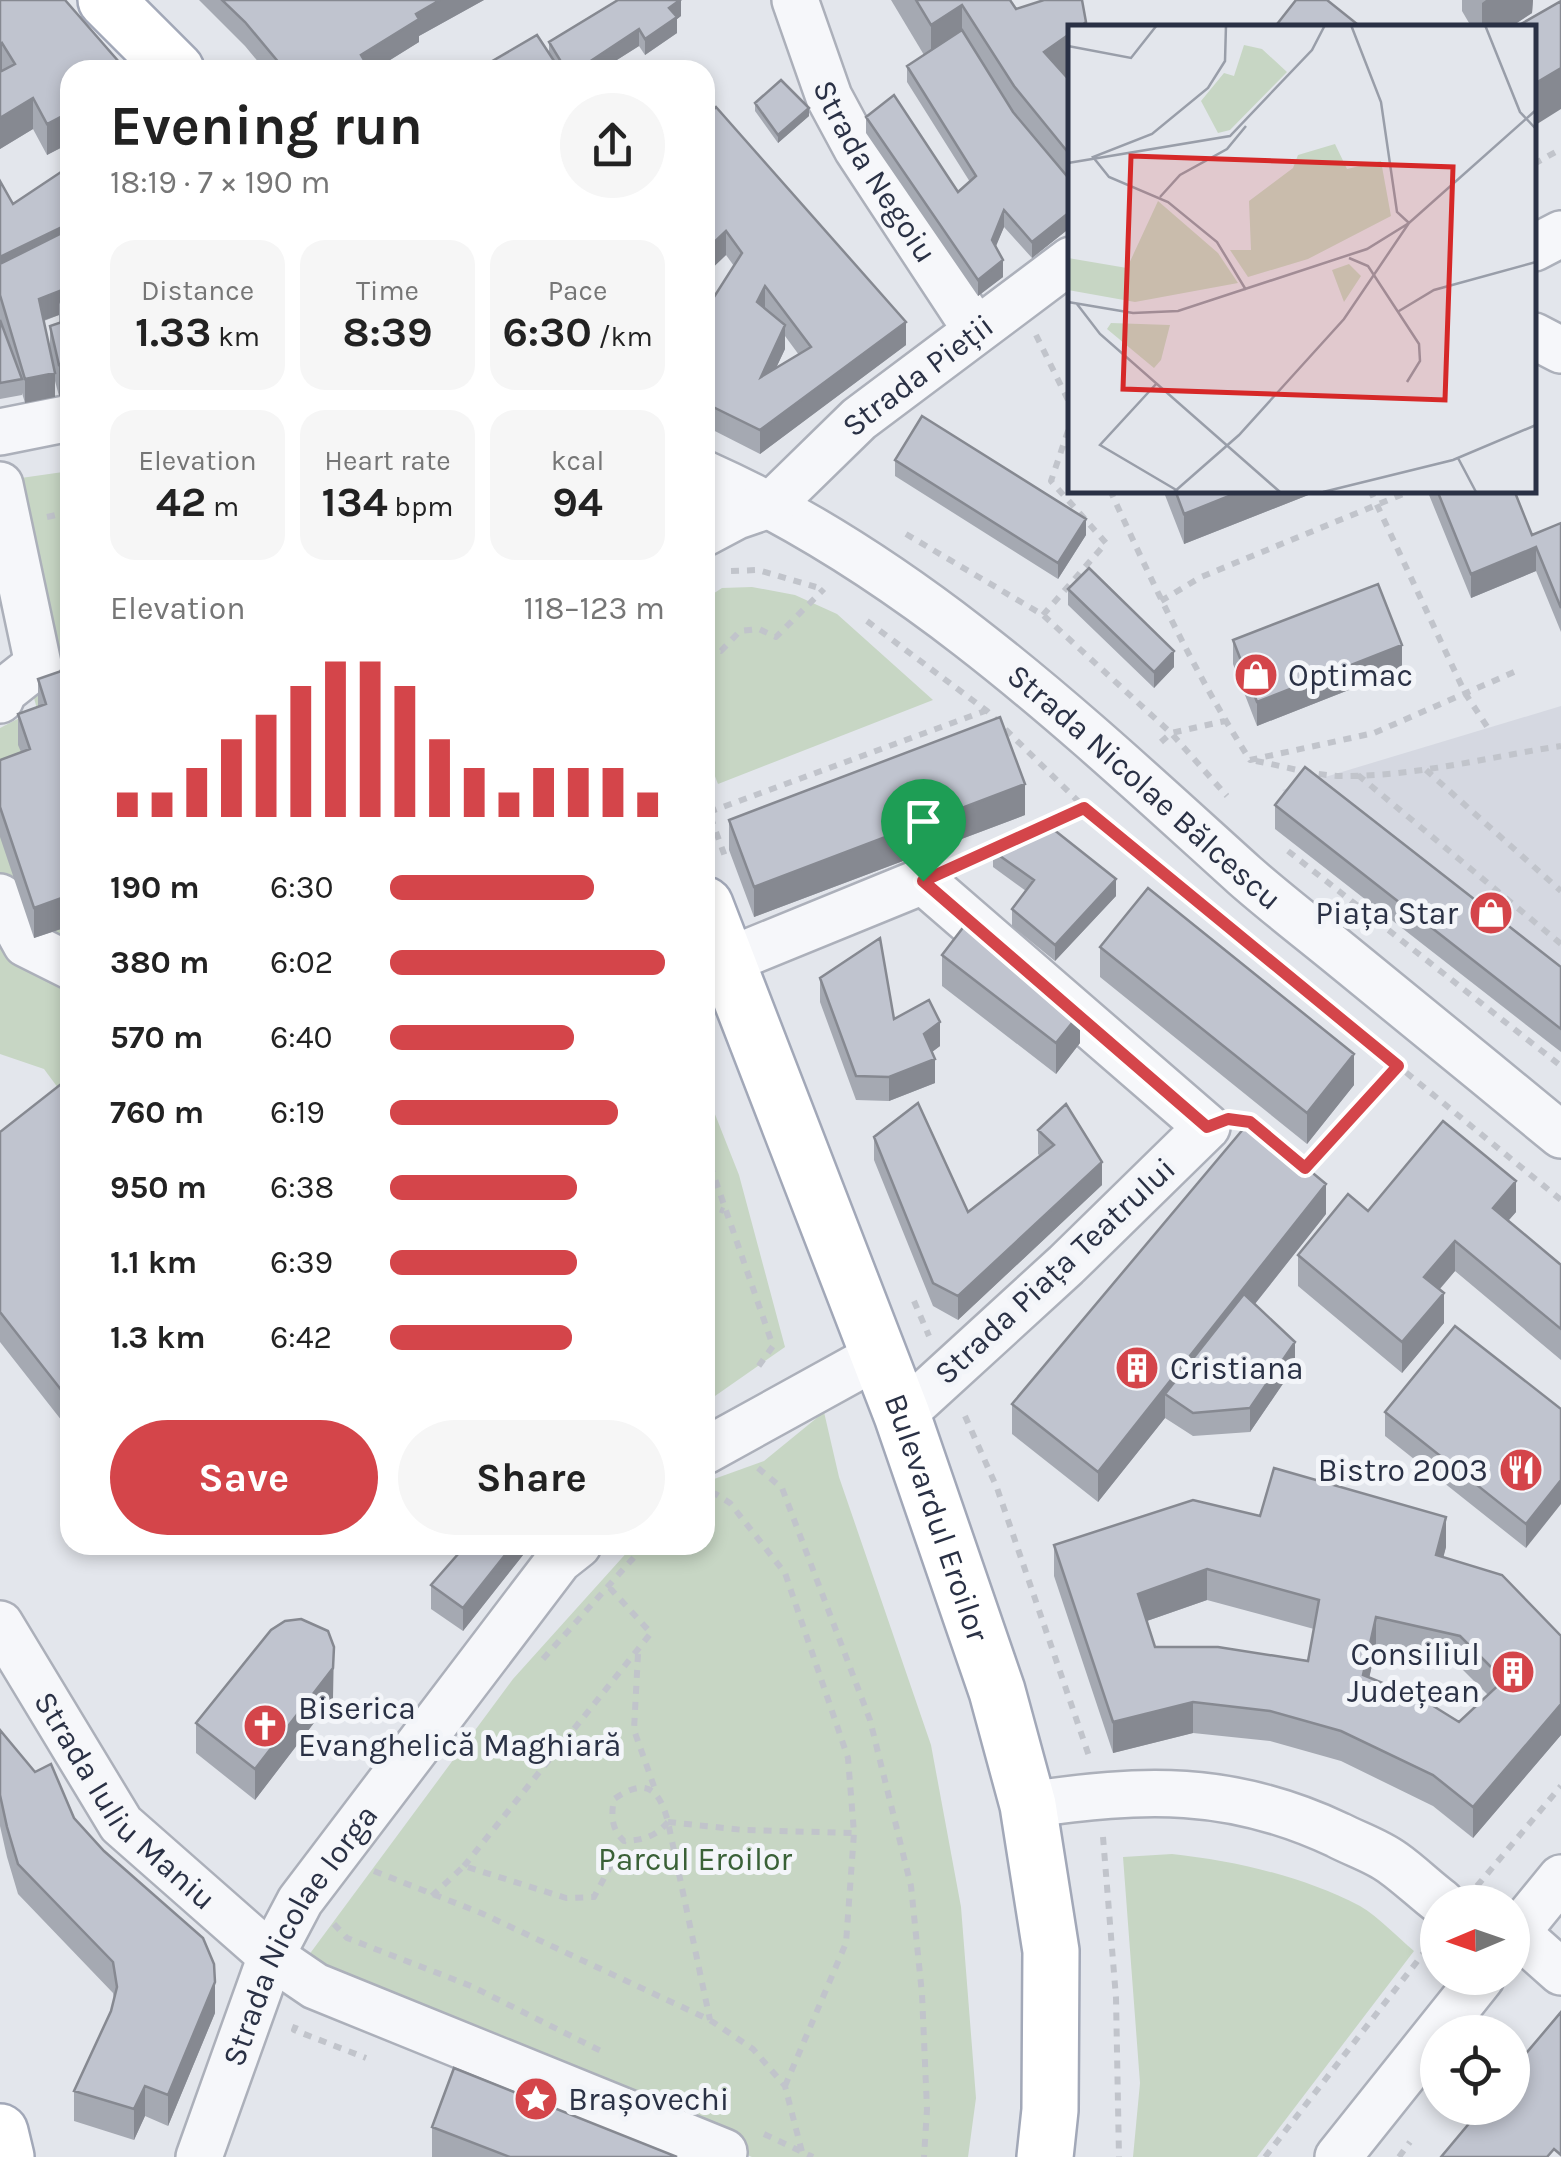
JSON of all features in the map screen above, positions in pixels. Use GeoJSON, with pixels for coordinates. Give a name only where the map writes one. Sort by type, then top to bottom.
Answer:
{"type":"FeatureCollection","features":[{"type":"Feature","properties":{"kind":"main road"},"geometry":{"type":"LineString","coordinates":[[106,0],[166,60]]}},
{"type":"Feature","properties":{"kind":"main road","name":"Bulevardul Eroilor"},"geometry":{"type":"LineString","coordinates":[[715,933],[902,1415],[997,1691],[1028,1805],[1051,1951],[1050,2110],[1045,2157]]}},
{"type":"Feature","properties":{"kind":"main road"},"geometry":{"type":"LineString","coordinates":[[0,2132],[6,2157]]}},
{"type":"Feature","properties":{"kind":"street","name":"Strada Negoiu"},"geometry":{"type":"LineString","coordinates":[[794,0],[828,96],[857,149],[976,330]]}},
{"type":"Feature","properties":{"kind":"street"},"geometry":{"type":"LineString","coordinates":[[1536,247],[1561,234]]}},
{"type":"Feature","properties":{"kind":"street","name":"Strada Pieții"},"geometry":{"type":"LineString","coordinates":[[772,504],[859,419],[1068,262]]}},
{"type":"Feature","properties":{"kind":"street"},"geometry":{"type":"LineString","coordinates":[[0,432],[60,420]]}},
{"type":"Feature","properties":{"kind":"street","name":"Strada Nicolae Bălcescu"},"geometry":{"type":"LineString","coordinates":[[715,478],[772,504],[924,601],[1032,684],[1247,878],[1561,1135]]}},
{"type":"Feature","properties":{"kind":"street"},"geometry":{"type":"LineString","coordinates":[[0,486],[38,664],[4,691],[0,700]]}},
{"type":"Feature","properties":{"kind":"street"},"geometry":{"type":"LineString","coordinates":[[715,548],[738,516],[772,504]]}},
{"type":"Feature","properties":{"kind":"street"},"geometry":{"type":"LineString","coordinates":[[726,962],[923,881]]}},
{"type":"Feature","properties":{"kind":"street","name":"Strada Piața Teatrului"},"geometry":{"type":"LineString","coordinates":[[902,1415],[1066,1264],[1228,1125],[923,881]]}},
{"type":"Feature","properties":{"kind":"street"},"geometry":{"type":"LineString","coordinates":[[0,897],[26,944],[60,961]]}},
{"type":"Feature","properties":{"kind":"street"},"geometry":{"type":"LineString","coordinates":[[735,1449],[879,1355]]}},
{"type":"Feature","properties":{"kind":"street","name":"Strada Nicolae Iorga"},"geometry":{"type":"LineString","coordinates":[[199,2157],[271,1956],[300,1901],[566,1555]]}},
{"type":"Feature","properties":{"kind":"street","name":"Strada Iuliu Maniu"},"geometry":{"type":"LineString","coordinates":[[0,1624],[121,1824],[271,1956],[315,1986],[724,2152],[736,2142]]}},
{"type":"Feature","properties":{"kind":"street"},"geometry":{"type":"LineString","coordinates":[[1028,1805],[1157,1792],[1233,1798],[1308,1821],[1439,1885]]}},
{"type":"Feature","properties":{"kind":"street"},"geometry":{"type":"LineString","coordinates":[[1530,1916],[1561,1878]]}},
{"type":"Feature","properties":{"kind":"street"},"geometry":{"type":"LineString","coordinates":[[1530,1948],[1561,1972]]}},
{"type":"Feature","properties":{"kind":"street"},"geometry":{"type":"LineString","coordinates":[[1338,2157],[1468,1995]]}},
{"type":"Feature","properties":{"kind":"path"},"geometry":{"type":"LineString","coordinates":[[1536,163],[1561,149]]}},
{"type":"Feature","properties":{"kind":"path"},"geometry":{"type":"LineString","coordinates":[[1036,335],[1068,400]]}},
{"type":"Feature","properties":{"kind":"path"},"geometry":{"type":"LineString","coordinates":[[1043,615],[1106,544],[1051,481],[1068,431]]}},
{"type":"Feature","properties":{"kind":"path"},"geometry":{"type":"LineString","coordinates":[[1111,492],[1161,600],[1250,760],[1336,776],[1426,770],[1561,746]]}},
{"type":"Feature","properties":{"kind":"path"},"geometry":{"type":"LineString","coordinates":[[1371,492],[1465,693],[1488,728]]}},
{"type":"Feature","properties":{"kind":"path"},"geometry":{"type":"LineString","coordinates":[[1161,600],[1201,577],[1408,492]]}},
{"type":"Feature","properties":{"kind":"path"},"geometry":{"type":"LineString","coordinates":[[898,530],[1043,615],[1171,733],[1233,802]]}},
{"type":"Feature","properties":{"kind":"path"},"geometry":{"type":"LineString","coordinates":[[715,553],[824,589],[839,600]]}},
{"type":"Feature","properties":{"kind":"path"},"geometry":{"type":"LineString","coordinates":[[715,650],[721,651],[740,631],[760,629],[776,638],[824,589]]}},
{"type":"Feature","properties":{"kind":"path"},"geometry":{"type":"LineString","coordinates":[[854,611],[986,711],[1084,808],[1561,1200]]}},
{"type":"Feature","properties":{"kind":"path"},"geometry":{"type":"LineString","coordinates":[[1250,760],[1374,733],[1521,668]]}},
{"type":"Feature","properties":{"kind":"path"},"geometry":{"type":"LineString","coordinates":[[715,810],[986,711]]}},
{"type":"Feature","properties":{"kind":"path"},"geometry":{"type":"LineString","coordinates":[[1171,733],[1225,721]]}},
{"type":"Feature","properties":{"kind":"path"},"geometry":{"type":"LineString","coordinates":[[1426,770],[1561,891]]}},
{"type":"Feature","properties":{"kind":"path"},"geometry":{"type":"LineString","coordinates":[[1358,775],[1561,944]]}},
{"type":"Feature","properties":{"kind":"path"},"geometry":{"type":"LineString","coordinates":[[923,881],[1084,808]]}},
{"type":"Feature","properties":{"kind":"path"},"geometry":{"type":"LineString","coordinates":[[1275,840],[1561,1066]]}},
{"type":"Feature","properties":{"kind":"path"},"geometry":{"type":"LineString","coordinates":[[1305,1168],[1398,1066]]}},
{"type":"Feature","properties":{"kind":"path"},"geometry":{"type":"LineString","coordinates":[[715,1179],[773,1346],[736,1399],[735,1449],[782,1488],[870,1720],[911,1886],[922,1994],[927,2109],[924,2157]]}},
{"type":"Feature","properties":{"kind":"path"},"geometry":{"type":"LineString","coordinates":[[715,1207],[726,1211]]}},
{"type":"Feature","properties":{"kind":"path"},"geometry":{"type":"LineString","coordinates":[[715,1494],[730,1504],[785,1573],[848,1758],[854,1832],[846,1943],[785,2086]]}},
{"type":"Feature","properties":{"kind":"path"},"geometry":{"type":"LineString","coordinates":[[542,1660],[636,1555]]}},
{"type":"Feature","properties":{"kind":"path"},"geometry":{"type":"LineString","coordinates":[[432,1896],[464,1866],[651,1632],[608,1586]]}},
{"type":"Feature","properties":{"kind":"path"},"geometry":{"type":"LineString","coordinates":[[638,1652],[634,1730],[668,1822],[710,2020]]}},
{"type":"Feature","properties":{"kind":"path"},"geometry":{"type":"LineString","coordinates":[[657,1794],[642,1786],[630,1788],[614,1799],[611,1814],[616,1834],[624,1840],[642,1840],[658,1833],[668,1822]]}},
{"type":"Feature","properties":{"kind":"path"},"geometry":{"type":"LineString","coordinates":[[1467,1885],[1561,1786]]}},
{"type":"Feature","properties":{"kind":"path"},"geometry":{"type":"LineString","coordinates":[[668,1822],[743,1830],[854,1832]]}},
{"type":"Feature","properties":{"kind":"path"},"geometry":{"type":"LineString","coordinates":[[464,1866],[566,1898],[594,1897],[624,1840]]}},
{"type":"Feature","properties":{"kind":"path"},"geometry":{"type":"LineString","coordinates":[[366,1867],[481,1914],[710,2020],[754,2050],[785,2086],[802,2152]]}},
{"type":"Feature","properties":{"kind":"path"},"geometry":{"type":"LineString","coordinates":[[300,1901],[328,1917],[347,1938],[471,1986],[610,2056]]}},
{"type":"Feature","properties":{"kind":"path"},"geometry":{"type":"LineString","coordinates":[[1265,2157],[1420,1959]]}},
{"type":"Feature","properties":{"kind":"path"},"geometry":{"type":"LineString","coordinates":[[736,2142],[813,2157]]}},
{"type":"Feature","properties":{"kind":"shaded area","name":"Piața Star"},"geometry":{"type":"Polygon","coordinates":[[[1561,706],[1561,1036],[1282,790],[1561,706]]]}},
{"type":"Feature","properties":{"kind":"green space"},"geometry":{"type":"Polygon","coordinates":[[[60,472],[60,1091],[44,1069],[0,1054],[0,728],[37,709],[0,575],[0,481],[60,472]]]}},
{"type":"Feature","properties":{"kind":"green space"},"geometry":{"type":"Polygon","coordinates":[[[752,587],[795,595],[837,614],[933,700],[718,784],[715,593],[722,588],[752,587]]]}},
{"type":"Feature","properties":{"kind":"green space"},"geometry":{"type":"Polygon","coordinates":[[[715,1114],[739,1175],[785,1347],[715,1396],[715,1114]]]}},
{"type":"Feature","properties":{"kind":"green space","name":"Parcul Eroilor"},"geometry":{"type":"Polygon","coordinates":[[[824,1412],[839,1477],[931,1745],[961,1907],[976,2098],[968,2157],[752,2157],[300,1967],[513,1679],[625,1555],[715,1555],[715,1479],[764,1461],[824,1412]]]}},
{"type":"Feature","properties":{"kind":"green space"},"geometry":{"type":"Polygon","coordinates":[[[1172,1854],[1244,1866],[1338,1895],[1381,1921],[1414,1951],[1257,2157],[1133,2157],[1140,2083],[1123,1857],[1172,1854]]]}},
{"type":"Feature","properties":{"kind":"building"},"geometry":{"type":"Polygon","coordinates":[[[0,0],[65,0],[117,60],[60,60],[60,117],[47,124],[33,98],[0,118],[0,72],[15,64],[0,45],[0,0]]]}},
{"type":"Feature","properties":{"kind":"building"},"geometry":{"type":"Polygon","coordinates":[[[222,0],[440,0],[416,14],[419,19],[361,55],[364,60],[277,60],[222,0]]]}},
{"type":"Feature","properties":{"kind":"building"},"geometry":{"type":"Polygon","coordinates":[[[618,0],[680,0],[669,8],[677,17],[645,39],[639,29],[592,60],[560,60],[549,42],[618,0]]]}},
{"type":"Feature","properties":{"kind":"building"},"geometry":{"type":"Polygon","coordinates":[[[916,0],[1010,0],[1016,9],[1044,0],[1082,0],[1086,22],[1068,25],[1068,35],[1044,52],[1068,79],[1068,152],[1014,86],[962,5],[931,25],[916,0]]]}},
{"type":"Feature","properties":{"kind":"building"},"geometry":{"type":"Polygon","coordinates":[[[1296,0],[1327,0],[1358,25],[1276,25],[1296,0]]]}},
{"type":"Feature","properties":{"kind":"building"},"geometry":{"type":"Polygon","coordinates":[[[1561,1],[1561,68],[1536,83],[1536,25],[1519,25],[1561,1]]]}},
{"type":"Feature","properties":{"kind":"building"},"geometry":{"type":"Polygon","coordinates":[[[962,30],[1013,112],[1068,177],[1068,213],[1032,242],[1004,210],[992,240],[1003,260],[978,280],[866,117],[894,95],[958,192],[976,176],[907,66],[962,30]]]}},
{"type":"Feature","properties":{"kind":"building"},"geometry":{"type":"Polygon","coordinates":[[[537,35],[553,60],[494,60],[537,35]]]}},
{"type":"Feature","properties":{"kind":"building"},"geometry":{"type":"Polygon","coordinates":[[[781,80],[809,108],[778,135],[755,103],[781,80]]]}},
{"type":"Feature","properties":{"kind":"building"},"geometry":{"type":"Polygon","coordinates":[[[716,107],[906,322],[760,430],[715,408],[715,295],[742,253],[726,231],[715,241],[716,107]],[[765,286],[757,302],[785,325],[761,377],[811,347],[765,286]]]}},
{"type":"Feature","properties":{"kind":"building"},"geometry":{"type":"Polygon","coordinates":[[[60,173],[60,228],[0,257],[0,181],[13,204],[60,173]]]}},
{"type":"Feature","properties":{"kind":"building"},"geometry":{"type":"Polygon","coordinates":[[[60,234],[60,291],[39,299],[55,373],[25,379],[0,295],[0,264],[60,234]]]}},
{"type":"Feature","properties":{"kind":"building"},"geometry":{"type":"Polygon","coordinates":[[[0,320],[22,379],[0,383],[0,320]]]}},
{"type":"Feature","properties":{"kind":"building"},"geometry":{"type":"Polygon","coordinates":[[[60,323],[60,365],[59,365],[50,326],[60,323]]]}},
{"type":"Feature","properties":{"kind":"building"},"geometry":{"type":"Polygon","coordinates":[[[922,416],[1086,519],[1058,563],[895,460],[922,416]]]}},
{"type":"Feature","properties":{"kind":"building"},"geometry":{"type":"Polygon","coordinates":[[[1176,492],[1239,492],[1184,514],[1176,492]]]}},
{"type":"Feature","properties":{"kind":"building"},"geometry":{"type":"Polygon","coordinates":[[[1438,492],[1515,492],[1532,535],[1561,523],[1561,608],[1536,547],[1471,574],[1438,492]]]}},
{"type":"Feature","properties":{"kind":"building"},"geometry":{"type":"Polygon","coordinates":[[[1089,568],[1174,651],[1154,672],[1068,589],[1089,568]]]}},
{"type":"Feature","properties":{"kind":"building"},"geometry":{"type":"Polygon","coordinates":[[[1378,584],[1402,645],[1257,702],[1233,640],[1378,584]]]}},
{"type":"Feature","properties":{"kind":"building"},"geometry":{"type":"Polygon","coordinates":[[[60,671],[60,899],[34,908],[0,807],[0,760],[30,749],[18,714],[46,704],[38,679],[60,671]]]}},
{"type":"Feature","properties":{"kind":"building"},"geometry":{"type":"Polygon","coordinates":[[[1000,717],[1025,784],[754,887],[729,820],[1000,717]]]}},
{"type":"Feature","properties":{"kind":"building"},"geometry":{"type":"Polygon","coordinates":[[[1305,767],[1561,967],[1561,1029],[1275,805],[1305,767]]]}},
{"type":"Feature","properties":{"kind":"building"},"geometry":{"type":"Polygon","coordinates":[[[1053,829],[1116,879],[1055,945],[1012,909],[1034,880],[993,851],[1053,829]]]}},
{"type":"Feature","properties":{"kind":"building"},"geometry":{"type":"Polygon","coordinates":[[[1148,888],[1354,1054],[1307,1113],[1100,947],[1148,888]]]}},
{"type":"Feature","properties":{"kind":"building"},"geometry":{"type":"Polygon","coordinates":[[[965,925],[1080,1013],[1056,1043],[942,955],[965,925]]]}},
{"type":"Feature","properties":{"kind":"building"},"geometry":{"type":"Polygon","coordinates":[[[880,938],[894,1019],[929,1000],[940,1022],[924,1034],[935,1059],[889,1077],[856,1076],[820,978],[880,938]]]}},
{"type":"Feature","properties":{"kind":"building"},"geometry":{"type":"Polygon","coordinates":[[[60,1085],[60,1388],[0,1312],[0,1132],[60,1085]]]}},
{"type":"Feature","properties":{"kind":"building"},"geometry":{"type":"Polygon","coordinates":[[[918,1103],[968,1212],[1054,1145],[1038,1130],[1066,1104],[1102,1162],[958,1296],[933,1283],[874,1137],[918,1103]]]}},
{"type":"Feature","properties":{"kind":"building","name":"Cristiana"},"geometry":{"type":"Polygon","coordinates":[[[1250,1121],[1326,1184],[1098,1472],[1012,1404],[1250,1121]]]}},
{"type":"Feature","properties":{"kind":"building"},"geometry":{"type":"Polygon","coordinates":[[[1443,1121],[1516,1181],[1493,1208],[1561,1265],[1561,1329],[1455,1241],[1424,1277],[1444,1293],[1402,1342],[1298,1255],[1348,1194],[1368,1211],[1443,1121]]]}},
{"type":"Feature","properties":{"kind":"building"},"geometry":{"type":"Polygon","coordinates":[[[1244,1294],[1295,1342],[1250,1408],[1193,1413],[1165,1394],[1244,1294]]]}},
{"type":"Feature","properties":{"kind":"building"},"geometry":{"type":"Polygon","coordinates":[[[1455,1326],[1561,1409],[1561,1480],[1526,1524],[1385,1412],[1455,1326]]]}},
{"type":"Feature","properties":{"kind":"building","name":"Consiliul Județean"},"geometry":{"type":"Polygon","coordinates":[[[1274,1468],[1446,1517],[1436,1555],[1502,1575],[1561,1636],[1561,1704],[1473,1807],[1433,1775],[1341,1731],[1270,1711],[1193,1702],[1113,1722],[1054,1545],[1193,1500],[1260,1516],[1274,1468]],[[1207,1569],[1138,1594],[1155,1647],[1218,1647],[1308,1661],[1319,1600],[1207,1569]],[[1376,1617],[1363,1675],[1422,1699],[1459,1722],[1504,1680],[1460,1636],[1376,1617]]]}},
{"type":"Feature","properties":{"kind":"building"},"geometry":{"type":"Polygon","coordinates":[[[457,1555],[505,1555],[463,1608],[431,1585],[457,1555]]]}},
{"type":"Feature","properties":{"kind":"building","name":"Biserica Evanghelică Maghiară"},"geometry":{"type":"Polygon","coordinates":[[[301,1619],[328,1631],[334,1647],[333,1668],[255,1769],[196,1723],[271,1630],[285,1621],[301,1619]]]}},
{"type":"Feature","properties":{"kind":"building"},"geometry":{"type":"Polygon","coordinates":[[[0,1730],[35,1772],[51,1764],[74,1818],[104,1851],[203,1938],[214,1964],[215,1982],[168,2095],[145,2086],[134,2109],[74,2091],[111,2011],[117,1987],[113,1962],[18,1864],[0,1795],[0,1730]]]}},
{"type":"Feature","properties":{"kind":"building"},"geometry":{"type":"Polygon","coordinates":[[[1561,2012],[1561,2155],[1554,2149],[1547,2157],[1441,2157],[1468,2125],[1530,2125],[1530,2049],[1561,2012]]]}},
{"type":"Feature","properties":{"kind":"building"},"geometry":{"type":"Polygon","coordinates":[[[454,2068],[677,2157],[510,2157],[432,2127],[454,2068]]]}},
{"type":"Feature","properties":{"kind":"place","name":"Optimac"},"geometry":{"type":"Point","coordinates":[1256,675]}},
{"type":"Feature","properties":{"kind":"place","name":"Piața Star"},"geometry":{"type":"Point","coordinates":[1491,913]}},
{"type":"Feature","properties":{"kind":"place","name":"Cristiana"},"geometry":{"type":"Point","coordinates":[1137,1368]}},
{"type":"Feature","properties":{"kind":"place","name":"Bistro 2003"},"geometry":{"type":"Point","coordinates":[1521,1470]}},
{"type":"Feature","properties":{"kind":"place","name":"Consiliul Județean"},"geometry":{"type":"Point","coordinates":[1513,1672]}},
{"type":"Feature","properties":{"kind":"place","name":"Biserica Evanghelică Maghiară"},"geometry":{"type":"Point","coordinates":[265,1726]}},
{"type":"Feature","properties":{"kind":"place","name":"Brașovechi"},"geometry":{"type":"Point","coordinates":[536,2099]}},
{"type":"Feature","properties":{"kind":"route"},"geometry":{"type":"LineString","coordinates":[[1084,808],[1398,1066],[1305,1168],[1250,1122],[1228,1119],[1207,1127],[923,881],[1084,808]]}}]}
